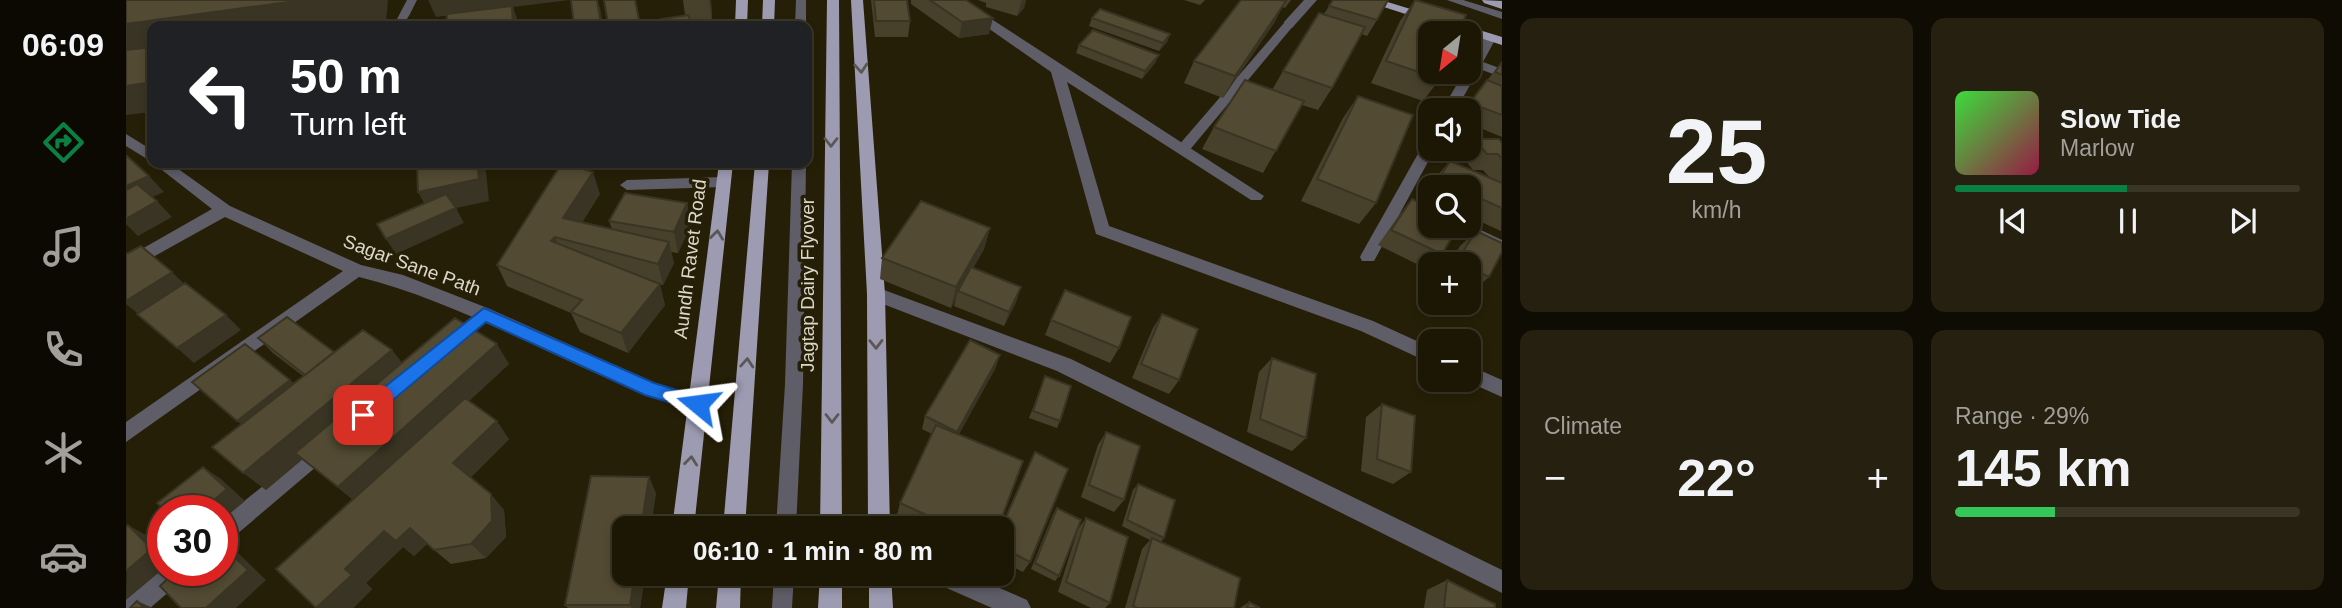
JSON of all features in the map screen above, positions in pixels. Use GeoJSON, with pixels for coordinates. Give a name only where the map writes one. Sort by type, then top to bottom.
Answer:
{"type":"FeatureCollection","features":[{"type":"Feature","properties":{"kind":"main road"},"geometry":{"type":"LineString","coordinates":[[741,21],[742,0]]}},
{"type":"Feature","properties":{"kind":"main road"},"geometry":{"type":"LineString","coordinates":[[768,21],[769,0]]}},
{"type":"Feature","properties":{"kind":"main road","name":"Jagtap Dairy Flyover"},"geometry":{"type":"LineString","coordinates":[[831,516],[833,0]]}},
{"type":"Feature","properties":{"kind":"main road"},"geometry":{"type":"LineString","coordinates":[[857,0],[876,295],[879,516]]}},
{"type":"Feature","properties":{"kind":"main road"},"geometry":{"type":"LineString","coordinates":[[1368,0],[1498,37]]}},
{"type":"Feature","properties":{"kind":"main road"},"geometry":{"type":"LineString","coordinates":[[1407,0],[1498,37]]}},
{"type":"Feature","properties":{"kind":"main road"},"geometry":{"type":"LineString","coordinates":[[1488,0],[1502,5]]}},
{"type":"Feature","properties":{"kind":"main road","name":"Aundh Ravet Road"},"geometry":{"type":"LineString","coordinates":[[684,516],[725,168]]}},
{"type":"Feature","properties":{"kind":"main road"},"geometry":{"type":"LineString","coordinates":[[735,516],[762,168]]}},
{"type":"Feature","properties":{"kind":"main road"},"geometry":{"type":"LineString","coordinates":[[674,608],[677,586]]}},
{"type":"Feature","properties":{"kind":"main road"},"geometry":{"type":"LineString","coordinates":[[728,608],[729,586]]}},
{"type":"Feature","properties":{"kind":"main road"},"geometry":{"type":"LineString","coordinates":[[830,608],[831,586]]}},
{"type":"Feature","properties":{"kind":"main road"},"geometry":{"type":"LineString","coordinates":[[880,586],[881,608]]}},
{"type":"Feature","properties":{"kind":"street"},"geometry":{"type":"LineString","coordinates":[[954,0],[1256,196]]}},
{"type":"Feature","properties":{"kind":"street"},"geometry":{"type":"LineString","coordinates":[[1288,25],[1311,0]]}},
{"type":"Feature","properties":{"kind":"street"},"geometry":{"type":"LineString","coordinates":[[1481,55],[1498,37]]}},
{"type":"Feature","properties":{"kind":"street"},"geometry":{"type":"LineString","coordinates":[[1481,66],[1502,73]]}},
{"type":"Feature","properties":{"kind":"street"},"geometry":{"type":"LineString","coordinates":[[1057,69],[1102,230],[1367,326],[1418,349]]}},
{"type":"Feature","properties":{"kind":"street"},"geometry":{"type":"LineString","coordinates":[[129,143],[147,154]]}},
{"type":"Feature","properties":{"kind":"street"},"geometry":{"type":"LineString","coordinates":[[1481,145],[1502,154]]}},
{"type":"Feature","properties":{"kind":"street"},"geometry":{"type":"LineString","coordinates":[[1367,257],[1421,161]]}},
{"type":"Feature","properties":{"kind":"street","name":"Sagar Sane Path"},"geometry":{"type":"LineString","coordinates":[[167,168],[225,210],[357,270],[397,280],[484,314],[651,390],[698,404]]}},
{"type":"Feature","properties":{"kind":"street"},"geometry":{"type":"LineString","coordinates":[[1400,198],[1418,206]]}},
{"type":"Feature","properties":{"kind":"street"},"geometry":{"type":"LineString","coordinates":[[126,266],[225,210]]}},
{"type":"Feature","properties":{"kind":"street"},"geometry":{"type":"LineString","coordinates":[[1481,237],[1502,247]]}},
{"type":"Feature","properties":{"kind":"street"},"geometry":{"type":"LineString","coordinates":[[126,433],[357,270]]}},
{"type":"Feature","properties":{"kind":"street"},"geometry":{"type":"LineString","coordinates":[[876,295],[1065,365],[1502,582]]}},
{"type":"Feature","properties":{"kind":"street"},"geometry":{"type":"LineString","coordinates":[[463,332],[484,314]]}},
{"type":"Feature","properties":{"kind":"street"},"geometry":{"type":"LineString","coordinates":[[1481,379],[1502,389]]}},
{"type":"Feature","properties":{"kind":"street"},"geometry":{"type":"LineString","coordinates":[[238,520],[337,436]]}},
{"type":"Feature","properties":{"kind":"street"},"geometry":{"type":"LineString","coordinates":[[132,608],[158,586]]}},
{"type":"Feature","properties":{"kind":"street"},"geometry":{"type":"LineString","coordinates":[[969,586],[1019,608]]}},
{"type":"Feature","properties":{"kind":"lane"},"geometry":{"type":"LineString","coordinates":[[401,21],[412,0]]}},
{"type":"Feature","properties":{"kind":"lane"},"geometry":{"type":"LineString","coordinates":[[801,0],[801,21]]}},
{"type":"Feature","properties":{"kind":"lane"},"geometry":{"type":"LineString","coordinates":[[1452,0],[1502,16]]}},
{"type":"Feature","properties":{"kind":"lane"},"geometry":{"type":"LineString","coordinates":[[1183,149],[1288,25]]}},
{"type":"Feature","properties":{"kind":"lane"},"geometry":{"type":"LineString","coordinates":[[787,516],[794,384],[799,168]]}},
{"type":"Feature","properties":{"kind":"lane"},"geometry":{"type":"LineString","coordinates":[[626,185],[723,182]]}},
{"type":"Feature","properties":{"kind":"lane"},"geometry":{"type":"LineString","coordinates":[[782,608],[783,586]]}},
{"type":"Feature","properties":{"kind":"building"},"geometry":{"type":"Polygon","coordinates":[[[126,0],[303,0],[147,21],[126,24],[126,0]]]}},
{"type":"Feature","properties":{"kind":"building"},"geometry":{"type":"Polygon","coordinates":[[[571,0],[597,0],[600,21],[573,21],[571,0]]]}},
{"type":"Feature","properties":{"kind":"building"},"geometry":{"type":"Polygon","coordinates":[[[604,0],[635,0],[639,20],[608,21],[604,0]]]}},
{"type":"Feature","properties":{"kind":"building"},"geometry":{"type":"Polygon","coordinates":[[[874,0],[907,0],[910,21],[876,21],[874,0]]]}},
{"type":"Feature","properties":{"kind":"building"},"geometry":{"type":"Polygon","coordinates":[[[930,0],[966,0],[993,18],[962,22],[930,0]]]}},
{"type":"Feature","properties":{"kind":"building"},"geometry":{"type":"Polygon","coordinates":[[[1241,0],[1286,1],[1235,76],[1194,61],[1241,0]]]}},
{"type":"Feature","properties":{"kind":"building"},"geometry":{"type":"Polygon","coordinates":[[[1333,0],[1388,0],[1377,20],[1329,6],[1333,0]]]}},
{"type":"Feature","properties":{"kind":"building"},"geometry":{"type":"Polygon","coordinates":[[[1415,0],[1466,15],[1463,21],[1418,21],[1418,72],[1386,61],[1415,0]]]}},
{"type":"Feature","properties":{"kind":"building"},"geometry":{"type":"Polygon","coordinates":[[[512,6],[513,21],[446,21],[447,14],[512,6]]]}},
{"type":"Feature","properties":{"kind":"building"},"geometry":{"type":"Polygon","coordinates":[[[1100,9],[1170,34],[1163,43],[1092,18],[1100,9]]]}},
{"type":"Feature","properties":{"kind":"building"},"geometry":{"type":"Polygon","coordinates":[[[1319,13],[1365,27],[1332,88],[1283,71],[1319,13]]]}},
{"type":"Feature","properties":{"kind":"building"},"geometry":{"type":"Polygon","coordinates":[[[688,15],[691,21],[662,21],[688,15]]]}},
{"type":"Feature","properties":{"kind":"building"},"geometry":{"type":"Polygon","coordinates":[[[1093,30],[1159,55],[1145,71],[1079,45],[1093,30]]]}},
{"type":"Feature","properties":{"kind":"building"},"geometry":{"type":"Polygon","coordinates":[[[147,48],[147,83],[126,86],[126,50],[147,48]]]}},
{"type":"Feature","properties":{"kind":"building"},"geometry":{"type":"Polygon","coordinates":[[[1502,62],[1502,75],[1495,72],[1502,62]]]}},
{"type":"Feature","properties":{"kind":"building"},"geometry":{"type":"Polygon","coordinates":[[[1245,80],[1304,101],[1276,151],[1214,127],[1245,80]]]}},
{"type":"Feature","properties":{"kind":"building"},"geometry":{"type":"Polygon","coordinates":[[[1487,80],[1502,86],[1502,115],[1481,107],[1481,98],[1474,98],[1487,80]]]}},
{"type":"Feature","properties":{"kind":"building"},"geometry":{"type":"Polygon","coordinates":[[[1358,96],[1413,115],[1376,203],[1317,179],[1358,96]]]}},
{"type":"Feature","properties":{"kind":"building"},"geometry":{"type":"Polygon","coordinates":[[[1481,139],[1499,139],[1502,143],[1502,159],[1498,154],[1487,154],[1481,146],[1481,139]]]}},
{"type":"Feature","properties":{"kind":"building"},"geometry":{"type":"Polygon","coordinates":[[[126,157],[149,176],[126,186],[126,157]]]}},
{"type":"Feature","properties":{"kind":"building"},"geometry":{"type":"Polygon","coordinates":[[[1450,161],[1502,183],[1502,208],[1481,199],[1481,175],[1441,175],[1450,161]]]}},
{"type":"Feature","properties":{"kind":"building"},"geometry":{"type":"Polygon","coordinates":[[[417,168],[478,168],[479,179],[418,192],[417,168]]]}},
{"type":"Feature","properties":{"kind":"building"},"geometry":{"type":"Polygon","coordinates":[[[559,168],[579,168],[593,172],[563,218],[669,242],[658,264],[555,237],[551,241],[660,284],[621,333],[571,312],[582,300],[497,265],[559,168]]]}},
{"type":"Feature","properties":{"kind":"building"},"geometry":{"type":"Polygon","coordinates":[[[137,184],[157,201],[126,219],[126,190],[137,184]]]}},
{"type":"Feature","properties":{"kind":"building"},"geometry":{"type":"Polygon","coordinates":[[[625,193],[687,203],[674,232],[609,221],[625,193]]]}},
{"type":"Feature","properties":{"kind":"building"},"geometry":{"type":"Polygon","coordinates":[[[446,194],[456,208],[386,239],[377,224],[446,194]]]}},
{"type":"Feature","properties":{"kind":"building"},"geometry":{"type":"Polygon","coordinates":[[[1412,199],[1418,202],[1418,238],[1452,238],[1443,252],[1438,252],[1391,230],[1412,199]]]}},
{"type":"Feature","properties":{"kind":"building"},"geometry":{"type":"Polygon","coordinates":[[[921,201],[990,228],[956,287],[882,258],[921,201]]]}},
{"type":"Feature","properties":{"kind":"building"},"geometry":{"type":"Polygon","coordinates":[[[1481,233],[1502,243],[1502,252],[1489,277],[1481,273],[1481,252],[1463,252],[1472,238],[1481,238],[1481,233]]]}},
{"type":"Feature","properties":{"kind":"building"},"geometry":{"type":"Polygon","coordinates":[[[141,246],[172,272],[126,301],[126,254],[141,246]]]}},
{"type":"Feature","properties":{"kind":"building"},"geometry":{"type":"Polygon","coordinates":[[[971,267],[1021,287],[1009,312],[958,291],[971,267]]]}},
{"type":"Feature","properties":{"kind":"building"},"geometry":{"type":"Polygon","coordinates":[[[185,283],[226,315],[177,348],[137,314],[185,283]]]}},
{"type":"Feature","properties":{"kind":"building"},"geometry":{"type":"Polygon","coordinates":[[[1065,290],[1131,317],[1119,348],[1051,320],[1065,290]]]}},
{"type":"Feature","properties":{"kind":"building"},"geometry":{"type":"Polygon","coordinates":[[[1162,314],[1198,329],[1179,380],[1141,364],[1162,314]]]}},
{"type":"Feature","properties":{"kind":"building"},"geometry":{"type":"Polygon","coordinates":[[[287,317],[334,352],[305,375],[258,338],[287,317]]]}},
{"type":"Feature","properties":{"kind":"building"},"geometry":{"type":"Polygon","coordinates":[[[455,318],[497,344],[338,487],[295,453],[455,318]]]}},
{"type":"Feature","properties":{"kind":"building"},"geometry":{"type":"Polygon","coordinates":[[[363,330],[392,350],[243,473],[212,447],[363,330]]]}},
{"type":"Feature","properties":{"kind":"building"},"geometry":{"type":"Polygon","coordinates":[[[970,340],[1000,355],[957,432],[925,416],[970,340]]]}},
{"type":"Feature","properties":{"kind":"building"},"geometry":{"type":"Polygon","coordinates":[[[245,344],[290,380],[237,421],[192,382],[245,344]]]}},
{"type":"Feature","properties":{"kind":"building"},"geometry":{"type":"Polygon","coordinates":[[[1272,358],[1316,374],[1306,438],[1260,419],[1272,358]]]}},
{"type":"Feature","properties":{"kind":"building"},"geometry":{"type":"Polygon","coordinates":[[[1045,376],[1071,386],[1060,421],[1033,411],[1045,376]]]}},
{"type":"Feature","properties":{"kind":"building"},"geometry":{"type":"Polygon","coordinates":[[[465,398],[497,421],[453,463],[491,494],[492,521],[471,544],[434,550],[410,528],[396,541],[384,531],[345,569],[352,575],[316,608],[276,569],[465,398]]]}},
{"type":"Feature","properties":{"kind":"building"},"geometry":{"type":"Polygon","coordinates":[[[1382,404],[1415,416],[1411,472],[1377,459],[1382,404]]]}},
{"type":"Feature","properties":{"kind":"building"},"geometry":{"type":"Polygon","coordinates":[[[936,425],[1023,461],[1002,516],[929,516],[900,503],[936,425]]]}},
{"type":"Feature","properties":{"kind":"building"},"geometry":{"type":"Polygon","coordinates":[[[1106,432],[1140,446],[1124,500],[1089,485],[1106,432]]]}},
{"type":"Feature","properties":{"kind":"building"},"geometry":{"type":"Polygon","coordinates":[[[1035,452],[1068,469],[1030,562],[1014,554],[1014,516],[1006,516],[1035,452]]]}},
{"type":"Feature","properties":{"kind":"building"},"geometry":{"type":"Polygon","coordinates":[[[203,467],[227,489],[220,495],[167,495],[203,467]]]}},
{"type":"Feature","properties":{"kind":"building"},"geometry":{"type":"Polygon","coordinates":[[[591,476],[649,477],[643,516],[612,516],[612,586],[633,586],[630,605],[565,605],[591,476]]]}},
{"type":"Feature","properties":{"kind":"building"},"geometry":{"type":"Polygon","coordinates":[[[1138,484],[1175,500],[1164,538],[1127,520],[1138,484]]]}},
{"type":"Feature","properties":{"kind":"building"},"geometry":{"type":"Polygon","coordinates":[[[1057,508],[1081,520],[1059,576],[1035,563],[1057,508]]]}},
{"type":"Feature","properties":{"kind":"building"},"geometry":{"type":"Polygon","coordinates":[[[1086,518],[1128,537],[1110,603],[1066,582],[1086,518]]]}},
{"type":"Feature","properties":{"kind":"building"},"geometry":{"type":"Polygon","coordinates":[[[128,525],[147,544],[147,553],[126,571],[128,525]]]}},
{"type":"Feature","properties":{"kind":"building"},"geometry":{"type":"Polygon","coordinates":[[[1152,538],[1240,578],[1234,608],[1133,606],[1152,538]]]}},
{"type":"Feature","properties":{"kind":"building"},"geometry":{"type":"Polygon","coordinates":[[[238,560],[248,570],[238,579],[238,560]]]}},
{"type":"Feature","properties":{"kind":"building"},"geometry":{"type":"Polygon","coordinates":[[[1447,580],[1495,604],[1495,608],[1444,608],[1447,580]]]}},
{"type":"Feature","properties":{"kind":"building"},"geometry":{"type":"Polygon","coordinates":[[[160,586],[230,586],[206,608],[181,608],[160,586]]]}},
{"type":"Feature","properties":{"kind":"building"},"geometry":{"type":"Polygon","coordinates":[[[137,601],[144,608],[130,608],[137,601]]]}},
{"type":"Feature","properties":{"kind":"building"},"geometry":{"type":"Polygon","coordinates":[[[1249,602],[1260,608],[1247,608],[1249,602]]]}},
{"type":"Feature","properties":{"kind":"route"},"geometry":{"type":"LineString","coordinates":[[363,415],[484,314],[651,390],[698,404]]}}]}
